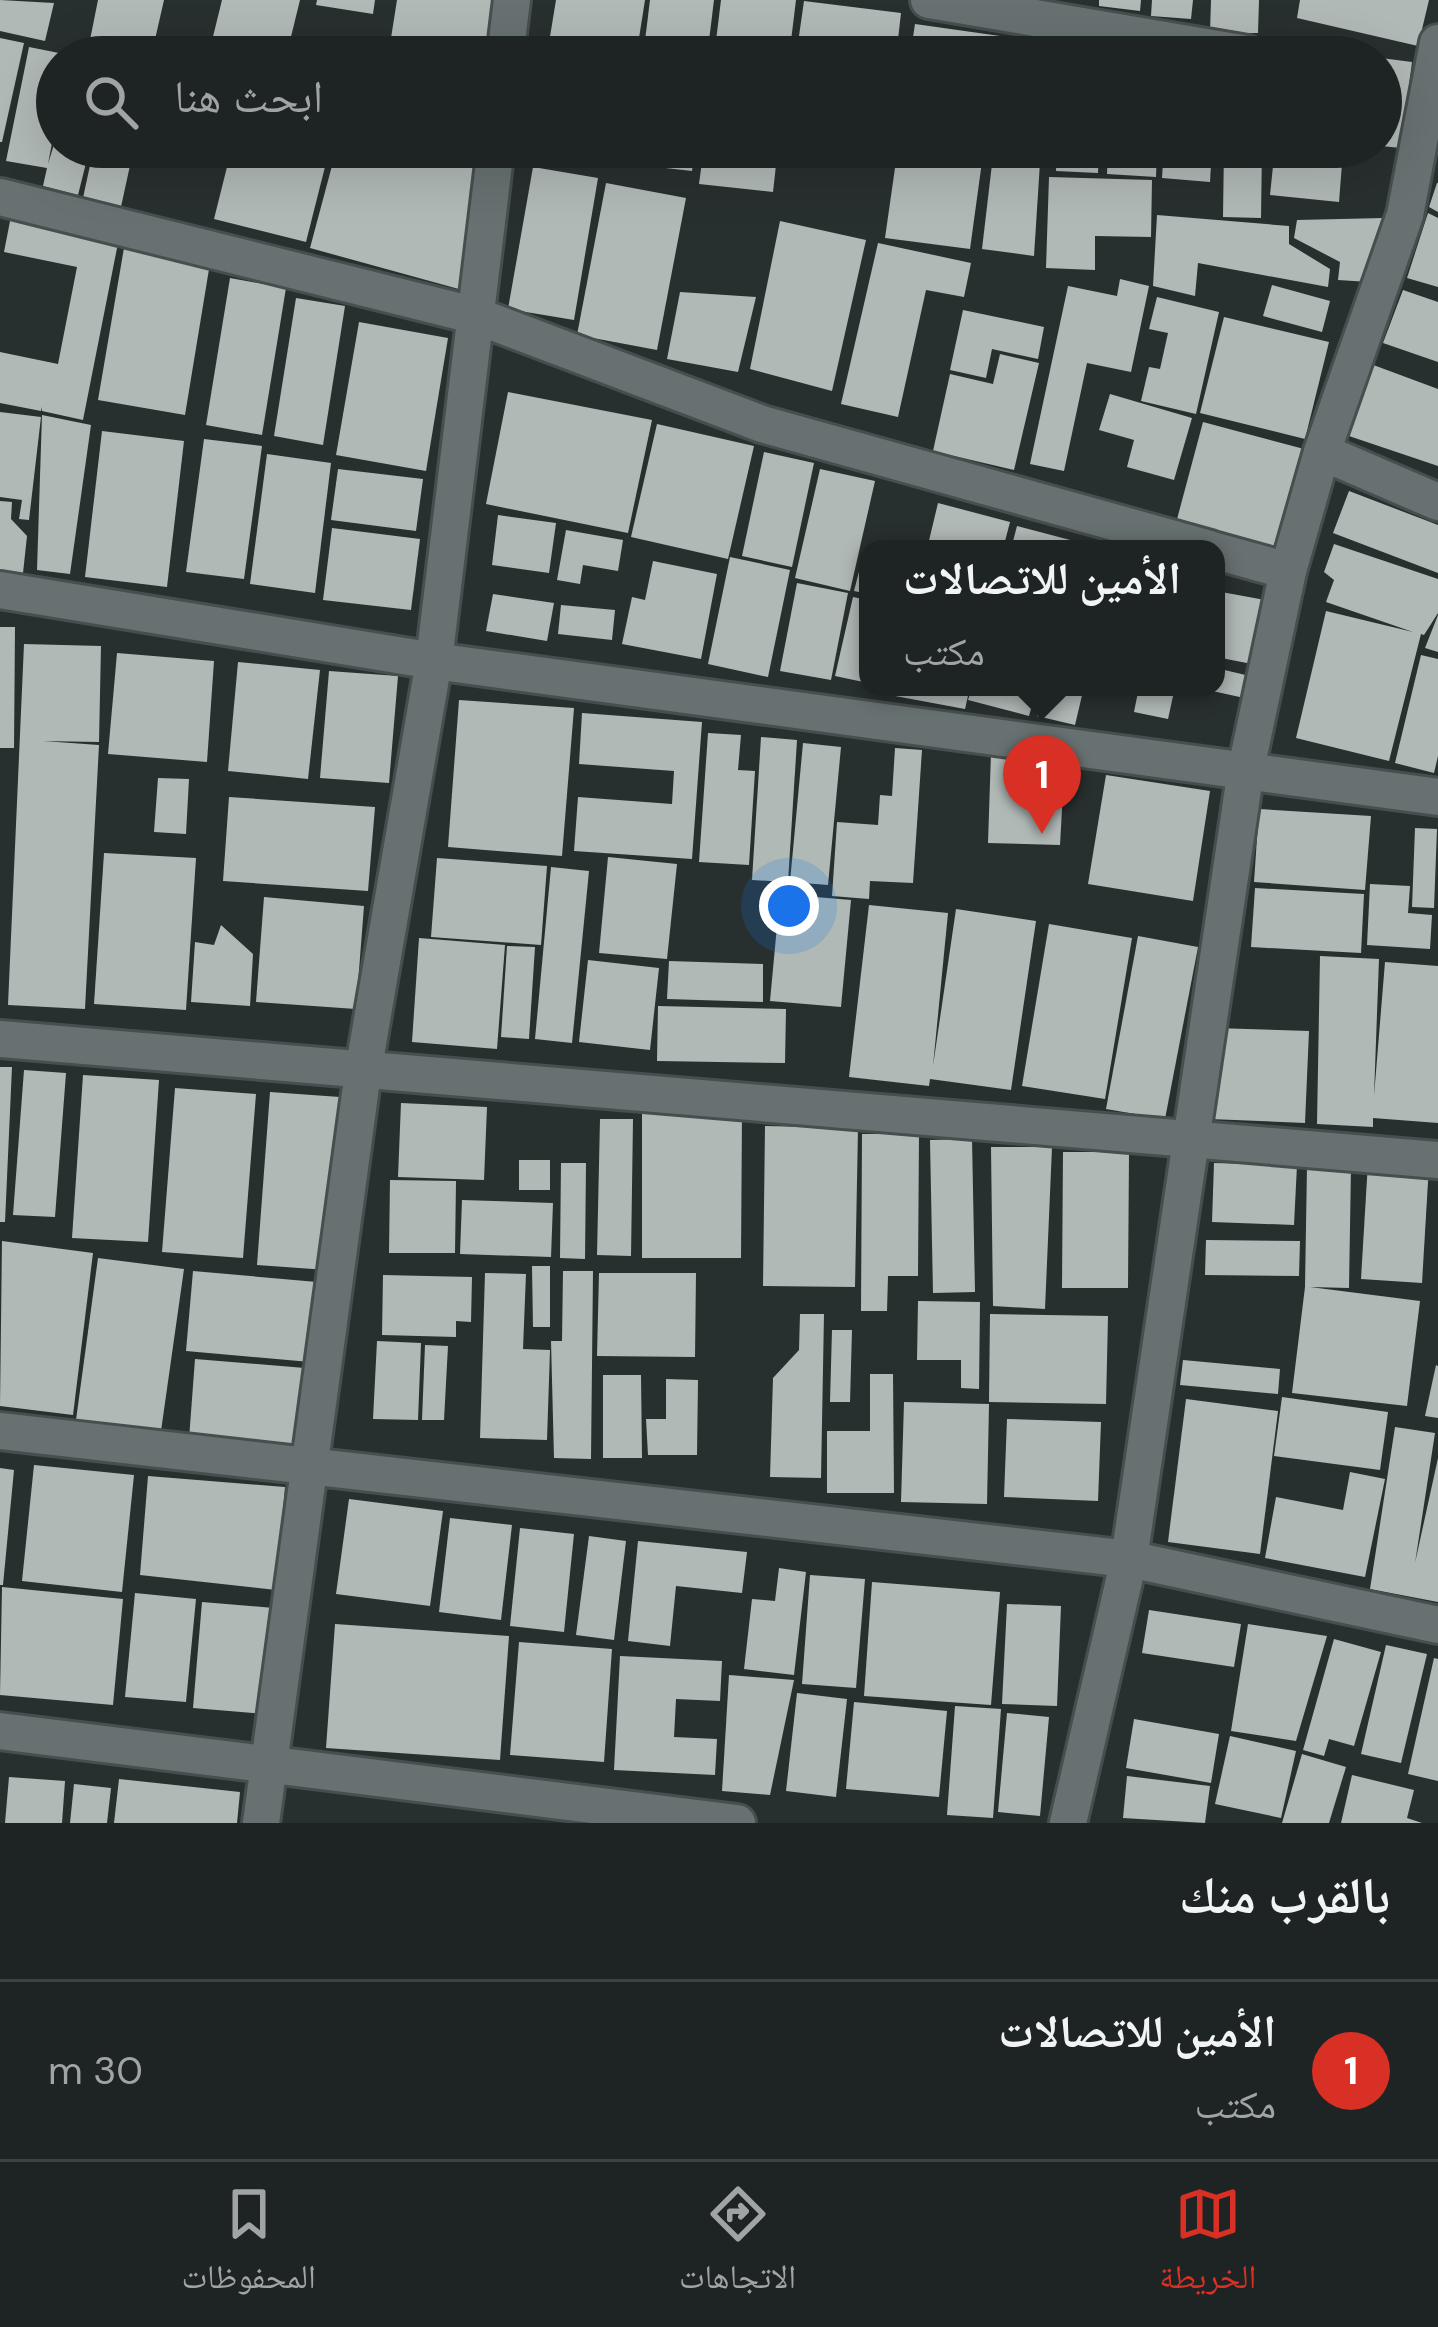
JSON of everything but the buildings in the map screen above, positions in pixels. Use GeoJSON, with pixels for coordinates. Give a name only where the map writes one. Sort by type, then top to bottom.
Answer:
{"type":"FeatureCollection","features":[{"type":"Feature","properties":{"kind":"street"},"geometry":{"type":"LineString","coordinates":[[508,36],[512,0]]}},
{"type":"Feature","properties":{"kind":"street"},"geometry":{"type":"LineString","coordinates":[[929,0],[1141,36]]}},
{"type":"Feature","properties":{"kind":"street"},"geometry":{"type":"LineString","coordinates":[[1068,1823],[1129,1559],[1246,769],[1288,571],[1322,452],[1405,214],[1438,43]]}},
{"type":"Feature","properties":{"kind":"street"},"geometry":{"type":"LineString","coordinates":[[261,1823],[363,1072],[434,661],[494,168]]}},
{"type":"Feature","properties":{"kind":"street"},"geometry":{"type":"LineString","coordinates":[[0,197],[477,316],[762,424],[1177,540]]}},
{"type":"Feature","properties":{"kind":"street"},"geometry":{"type":"LineString","coordinates":[[1322,452],[1438,502]]}},
{"type":"Feature","properties":{"kind":"street"},"geometry":{"type":"LineString","coordinates":[[1225,553],[1288,571]]}},
{"type":"Feature","properties":{"kind":"street"},"geometry":{"type":"LineString","coordinates":[[0,590],[434,661],[1438,796]]}},
{"type":"Feature","properties":{"kind":"street"},"geometry":{"type":"LineString","coordinates":[[0,1039],[1438,1160]]}},
{"type":"Feature","properties":{"kind":"street"},"geometry":{"type":"LineString","coordinates":[[0,1431],[1129,1559],[1438,1625]]}},
{"type":"Feature","properties":{"kind":"street"},"geometry":{"type":"LineString","coordinates":[[0,1731],[737,1823]]}},
{"type":"Feature","properties":{"kind":"place","name":"الأمين للاتصالات"},"geometry":{"type":"Point","coordinates":[1042,834]}}]}
